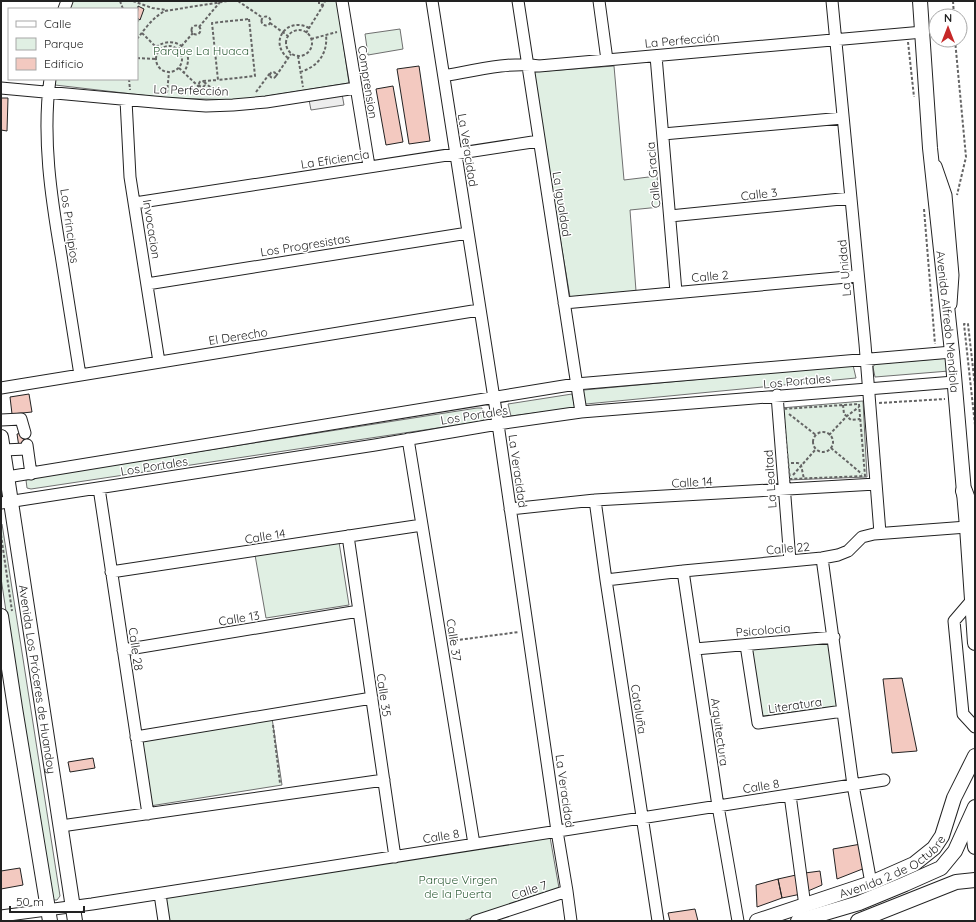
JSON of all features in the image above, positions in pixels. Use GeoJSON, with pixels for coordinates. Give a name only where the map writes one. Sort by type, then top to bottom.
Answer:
{"type":"FeatureCollection","features":[{"type":"Feature","properties":{"kind":"highway"},"geometry":{"type":"LineString","coordinates":[[964,491],[971,524]]}},
{"type":"Feature","properties":{"kind":"main road","name":"Avenida Alfredo Mendiola"},"geometry":{"type":"LineString","coordinates":[[920,1],[930,148],[952,352],[964,491]]}},
{"type":"Feature","properties":{"kind":"main road","name":"Avenida Los Próceres de Huandoy"},"geometry":{"type":"LineString","coordinates":[[2,444],[6,502],[75,921]]}},
{"type":"Feature","properties":{"kind":"main road"},"geometry":{"type":"LineString","coordinates":[[971,524],[972,600],[975,643]]}},
{"type":"Feature","properties":{"kind":"main road"},"geometry":{"type":"LineString","coordinates":[[1,616],[5,672],[49,917]]}},
{"type":"Feature","properties":{"kind":"main road","name":"Avenida 2 de Octubre"},"geometry":{"type":"LineString","coordinates":[[757,921],[866,885],[914,864],[934,848],[942,836],[954,798],[975,756]]}},
{"type":"Feature","properties":{"kind":"main road"},"geometry":{"type":"LineString","coordinates":[[975,808],[972,831],[975,846]]}},
{"type":"Feature","properties":{"kind":"main road","name":"Avenida 2 de Octubre"},"geometry":{"type":"LineString","coordinates":[[798,921],[866,900],[941,868],[955,851],[975,808]]}},
{"type":"Feature","properties":{"kind":"main road"},"geometry":{"type":"LineString","coordinates":[[858,921],[956,882],[975,880]]}},
{"type":"Feature","properties":{"kind":"main road"},"geometry":{"type":"LineString","coordinates":[[866,885],[866,900]]}},
{"type":"Feature","properties":{"kind":"street","name":"Comprension"},"geometry":{"type":"LineString","coordinates":[[342,1],[369,166]]}},
{"type":"Feature","properties":{"kind":"street","name":"La Veracidad"},"geometry":{"type":"LineString","coordinates":[[432,1],[498,424],[571,921]]}},
{"type":"Feature","properties":{"kind":"street","name":"La Igualdad"},"geometry":{"type":"LineString","coordinates":[[518,1],[581,412]]}},
{"type":"Feature","properties":{"kind":"street"},"geometry":{"type":"LineString","coordinates":[[599,1],[607,60]]}},
{"type":"Feature","properties":{"kind":"street","name":"La Unidad"},"geometry":{"type":"LineString","coordinates":[[832,1],[866,360],[867,388],[864,406],[876,484],[880,533]]}},
{"type":"Feature","properties":{"kind":"street","name":"La Perfección"},"geometry":{"type":"LineString","coordinates":[[444,76],[484,69],[527,64],[539,66],[923,32]]}},
{"type":"Feature","properties":{"kind":"street","name":"Calle Gracia"},"geometry":{"type":"LineString","coordinates":[[656,56],[676,292]]}},
{"type":"Feature","properties":{"kind":"street","name":"Los Principios"},"geometry":{"type":"LineString","coordinates":[[50,80],[48,92],[48,152],[52,194],[80,375]]}},
{"type":"Feature","properties":{"kind":"street","name":"La Perfección"},"geometry":{"type":"LineString","coordinates":[[1,88],[48,92],[128,95],[166,103],[206,106],[266,102],[356,88]]}},
{"type":"Feature","properties":{"kind":"street","name":"Invocacion"},"geometry":{"type":"LineString","coordinates":[[128,95],[130,177],[158,362]]}},
{"type":"Feature","properties":{"kind":"street"},"geometry":{"type":"LineString","coordinates":[[662,134],[843,118]]}},
{"type":"Feature","properties":{"kind":"street","name":"La Eficiencia"},"geometry":{"type":"LineString","coordinates":[[134,203],[539,141]]}},
{"type":"Feature","properties":{"kind":"street","name":"Calle 3"},"geometry":{"type":"LineString","coordinates":[[670,216],[851,198]]}},
{"type":"Feature","properties":{"kind":"street","name":"Los Progresistas"},"geometry":{"type":"LineString","coordinates":[[147,284],[468,233]]}},
{"type":"Feature","properties":{"kind":"street","name":"Calle 2"},"geometry":{"type":"LineString","coordinates":[[564,303],[858,276]]}},
{"type":"Feature","properties":{"kind":"street","name":"El Derecho"},"geometry":{"type":"LineString","coordinates":[[1,388],[479,310]]}},
{"type":"Feature","properties":{"kind":"street","name":"Los Portales"},"geometry":{"type":"LineString","coordinates":[[4,478],[576,384],[952,352]]}},
{"type":"Feature","properties":{"kind":"street","name":"Los Portales"},"geometry":{"type":"LineString","coordinates":[[6,502],[581,412],[777,395],[954,382]]}},
{"type":"Feature","properties":{"kind":"street","name":"La Lealtad"},"geometry":{"type":"LineString","coordinates":[[777,395],[790,561]]}},
{"type":"Feature","properties":{"kind":"street"},"geometry":{"type":"LineString","coordinates":[[1,420],[22,419],[25,433]]}},
{"type":"Feature","properties":{"kind":"street","name":"Calle 37"},"geometry":{"type":"LineString","coordinates":[[408,439],[474,844]]}},
{"type":"Feature","properties":{"kind":"street"},"geometry":{"type":"LineString","coordinates":[[2,444],[27,447],[32,474]]}},
{"type":"Feature","properties":{"kind":"street","name":"Calle 14"},"geometry":{"type":"LineString","coordinates":[[510,509],[595,500],[876,484]]}},
{"type":"Feature","properties":{"kind":"street","name":"Calle 28"},"geometry":{"type":"LineString","coordinates":[[99,488],[148,814]]}},
{"type":"Feature","properties":{"kind":"street","name":"Cataluña"},"geometry":{"type":"LineString","coordinates":[[595,500],[658,921]]}},
{"type":"Feature","properties":{"kind":"street","name":"Calle 22"},"geometry":{"type":"LineString","coordinates":[[606,580],[822,558],[838,555],[848,551],[862,537],[880,533],[971,524]]}},
{"type":"Feature","properties":{"kind":"street","name":"Calle 14"},"geometry":{"type":"LineString","coordinates":[[112,572],[422,525]]}},
{"type":"Feature","properties":{"kind":"street","name":"Calle 35"},"geometry":{"type":"LineString","coordinates":[[348,536],[395,857]]}},
{"type":"Feature","properties":{"kind":"street"},"geometry":{"type":"LineString","coordinates":[[822,558],[834,637],[866,885]]}},
{"type":"Feature","properties":{"kind":"street","name":"Arquitectura"},"geometry":{"type":"LineString","coordinates":[[683,571],[718,806],[738,921]]}},
{"type":"Feature","properties":{"kind":"street"},"geometry":{"type":"LineString","coordinates":[[972,600],[954,621],[963,714],[975,727]]}},
{"type":"Feature","properties":{"kind":"street","name":"Calle 13"},"geometry":{"type":"LineString","coordinates":[[123,650],[359,611]]}},
{"type":"Feature","properties":{"kind":"street","name":"Psicolocia"},"geometry":{"type":"LineString","coordinates":[[695,649],[834,637]]}},
{"type":"Feature","properties":{"kind":"street","name":"Literatura"},"geometry":{"type":"LineString","coordinates":[[746,645],[758,723],[843,711]]}},
{"type":"Feature","properties":{"kind":"street"},"geometry":{"type":"LineString","coordinates":[[136,737],[372,698]]}},
{"type":"Feature","properties":{"kind":"street"},"geometry":{"type":"LineString","coordinates":[[60,826],[384,780]]}},
{"type":"Feature","properties":{"kind":"street","name":"Calle 8"},"geometry":{"type":"LineString","coordinates":[[1,916],[49,917],[73,906],[160,894],[884,780]]}},
{"type":"Feature","properties":{"kind":"street"},"geometry":{"type":"LineString","coordinates":[[790,795],[805,906]]}},
{"type":"Feature","properties":{"kind":"street","name":"Calle 7"},"geometry":{"type":"LineString","coordinates":[[476,921],[567,891]]}},
{"type":"Feature","properties":{"kind":"street"},"geometry":{"type":"LineString","coordinates":[[160,894],[164,921]]}},
{"type":"Feature","properties":{"kind":"path"},"geometry":{"type":"LineString","coordinates":[[133,1],[152,8],[172,10]]}},
{"type":"Feature","properties":{"kind":"path"},"geometry":{"type":"LineString","coordinates":[[138,38],[160,14],[165,11],[228,1]]}},
{"type":"Feature","properties":{"kind":"path"},"geometry":{"type":"LineString","coordinates":[[238,1],[262,18],[264,25],[270,23]]}},
{"type":"Feature","properties":{"kind":"path"},"geometry":{"type":"LineString","coordinates":[[319,1],[320,5],[323,5],[325,2]]}},
{"type":"Feature","properties":{"kind":"path"},"geometry":{"type":"LineString","coordinates":[[193,33],[197,35],[199,33],[199,26],[220,2]]}},
{"type":"Feature","properties":{"kind":"path"},"geometry":{"type":"LineString","coordinates":[[306,33],[325,2]]}},
{"type":"Feature","properties":{"kind":"path"},"geometry":{"type":"LineString","coordinates":[[262,18],[266,16],[269,17],[271,19],[270,23]]}},
{"type":"Feature","properties":{"kind":"path"},"geometry":{"type":"LineString","coordinates":[[200,87],[199,82],[203,82],[255,76],[249,19],[212,23],[218,80]]}},
{"type":"Feature","properties":{"kind":"path"},"geometry":{"type":"LineString","coordinates":[[270,23],[288,36]]}},
{"type":"Feature","properties":{"kind":"path"},"geometry":{"type":"LineString","coordinates":[[193,33],[191,30],[192,27],[196,25],[199,26]]}},
{"type":"Feature","properties":{"kind":"path"},"geometry":{"type":"LineString","coordinates":[[288,58],[280,46],[283,32],[295,25],[309,28]]}},
{"type":"Feature","properties":{"kind":"path"},"geometry":{"type":"LineString","coordinates":[[311,39],[346,30]]}},
{"type":"Feature","properties":{"kind":"path"},"geometry":{"type":"LineString","coordinates":[[296,31],[306,33],[311,39],[310,50],[304,55],[298,56],[291,54],[286,47],[288,36],[296,31]]}},
{"type":"Feature","properties":{"kind":"path"},"geometry":{"type":"LineString","coordinates":[[142,33],[160,51]]}},
{"type":"Feature","properties":{"kind":"path"},"geometry":{"type":"LineString","coordinates":[[178,50],[193,33]]}},
{"type":"Feature","properties":{"kind":"path"},"geometry":{"type":"LineString","coordinates":[[300,72],[314,66],[323,56],[326,46],[326,35]]}},
{"type":"Feature","properties":{"kind":"path"},"geometry":{"type":"LineString","coordinates":[[156,46],[172,41],[182,46],[188,59],[184,72]]}},
{"type":"Feature","properties":{"kind":"path"},"geometry":{"type":"LineString","coordinates":[[166,47],[171,47],[178,50],[182,58],[179,68],[175,71],[169,72],[159,67],[157,59],[160,51],[166,47]]}},
{"type":"Feature","properties":{"kind":"path"},"geometry":{"type":"LineString","coordinates":[[276,76],[291,54]]}},
{"type":"Feature","properties":{"kind":"path"},"geometry":{"type":"LineString","coordinates":[[298,56],[304,96]]}},
{"type":"Feature","properties":{"kind":"path"},"geometry":{"type":"LineString","coordinates":[[138,58],[157,59]]}},
{"type":"Feature","properties":{"kind":"path"},"geometry":{"type":"LineString","coordinates":[[179,68],[200,87]]}},
{"type":"Feature","properties":{"kind":"path"},"geometry":{"type":"LineString","coordinates":[[166,103],[169,72]]}},
{"type":"Feature","properties":{"kind":"path"},"geometry":{"type":"LineString","coordinates":[[270,73],[275,72],[276,76]]}},
{"type":"Feature","properties":{"kind":"path"},"geometry":{"type":"LineString","coordinates":[[270,73],[271,77],[276,76]]}},
{"type":"Feature","properties":{"kind":"path"},"geometry":{"type":"LineString","coordinates":[[254,95],[270,73]]}},
{"type":"Feature","properties":{"kind":"path"},"geometry":{"type":"LineString","coordinates":[[128,95],[129,80]]}},
{"type":"Feature","properties":{"kind":"path"},"geometry":{"type":"LineString","coordinates":[[200,87],[204,86],[203,82]]}},
{"type":"Feature","properties":{"kind":"path"},"geometry":{"type":"LineString","coordinates":[[203,82],[223,97]]}},
{"type":"Feature","properties":{"kind":"path"},"geometry":{"type":"LineString","coordinates":[[975,386],[968,324],[964,324],[975,425]]}},
{"type":"Feature","properties":{"kind":"path"},"geometry":{"type":"LineString","coordinates":[[939,392],[940,399]]}},
{"type":"Feature","properties":{"kind":"path"},"geometry":{"type":"LineString","coordinates":[[782,409],[859,404],[864,406],[943,399]]}},
{"type":"Feature","properties":{"kind":"path"},"geometry":{"type":"LineString","coordinates":[[843,405],[844,414],[851,420],[860,419]]}},
{"type":"Feature","properties":{"kind":"path"},"geometry":{"type":"LineString","coordinates":[[829,435],[847,416],[864,406]]}},
{"type":"Feature","properties":{"kind":"path"},"geometry":{"type":"LineString","coordinates":[[864,406],[860,419],[864,476]]}},
{"type":"Feature","properties":{"kind":"path"},"geometry":{"type":"LineString","coordinates":[[782,409],[816,435]]}},
{"type":"Feature","properties":{"kind":"path"},"geometry":{"type":"LineString","coordinates":[[782,409],[790,479]]}},
{"type":"Feature","properties":{"kind":"path"},"geometry":{"type":"LineString","coordinates":[[816,435],[823,433],[829,435],[833,441],[831,448],[824,452],[816,450]]}},
{"type":"Feature","properties":{"kind":"path"},"geometry":{"type":"LineString","coordinates":[[816,435],[813,442],[816,450]]}},
{"type":"Feature","properties":{"kind":"path"},"geometry":{"type":"LineString","coordinates":[[831,448],[864,476]]}},
{"type":"Feature","properties":{"kind":"path"},"geometry":{"type":"LineString","coordinates":[[790,479],[816,450]]}},
{"type":"Feature","properties":{"kind":"path"},"geometry":{"type":"LineString","coordinates":[[788,463],[798,463],[802,465]]}},
{"type":"Feature","properties":{"kind":"path"},"geometry":{"type":"LineString","coordinates":[[802,465],[804,479]]}},
{"type":"Feature","properties":{"kind":"path"},"geometry":{"type":"LineString","coordinates":[[790,479],[864,476]]}},
{"type":"Feature","properties":{"kind":"path"},"geometry":{"type":"LineString","coordinates":[[441,642],[528,630]]}},
{"type":"Feature","properties":{"kind":"path"},"geometry":{"type":"LineString","coordinates":[[272,720],[280,784]]}},
{"type":"Feature","properties":{"kind":"green space","name":"Parque La Huaca"},"geometry":{"type":"Polygon","coordinates":[[[70,1],[337,1],[349,83],[242,100],[167,98],[55,85],[53,80],[138,80],[138,8],[67,8],[70,1]]]}},
{"type":"Feature","properties":{"kind":"green space"},"geometry":{"type":"Polygon","coordinates":[[[400,29],[403,49],[368,55],[365,34],[400,29]]]}},
{"type":"Feature","properties":{"kind":"green space"},"geometry":{"type":"Polygon","coordinates":[[[614,66],[624,180],[657,176],[660,207],[630,210],[636,291],[570,297],[532,72],[614,66]]]}},
{"type":"Feature","properties":{"kind":"green space"},"geometry":{"type":"Polygon","coordinates":[[[947,358],[949,371],[875,377],[873,367],[875,364],[947,358]]]}},
{"type":"Feature","properties":{"kind":"green space"},"geometry":{"type":"Polygon","coordinates":[[[853,365],[856,378],[586,404],[583,402],[580,392],[584,390],[853,365]]]}},
{"type":"Feature","properties":{"kind":"green space"},"geometry":{"type":"Polygon","coordinates":[[[572,394],[575,408],[511,416],[508,404],[572,394]]]}},
{"type":"Feature","properties":{"kind":"green space"},"geometry":{"type":"Polygon","coordinates":[[[863,401],[867,477],[788,480],[781,408],[863,401]]]}},
{"type":"Feature","properties":{"kind":"green space"},"geometry":{"type":"Polygon","coordinates":[[[482,408],[484,421],[31,489],[27,488],[26,480],[30,478],[482,408]]]}},
{"type":"Feature","properties":{"kind":"green space"},"geometry":{"type":"Polygon","coordinates":[[[1,524],[60,896],[57,900],[52,900],[49,897],[1,578],[1,524]]]}},
{"type":"Feature","properties":{"kind":"green space"},"geometry":{"type":"Polygon","coordinates":[[[339,542],[349,605],[266,618],[255,555],[339,542]]]}},
{"type":"Feature","properties":{"kind":"green space"},"geometry":{"type":"Polygon","coordinates":[[[831,640],[840,709],[760,719],[749,647],[831,640]]]}},
{"type":"Feature","properties":{"kind":"green space"},"geometry":{"type":"Polygon","coordinates":[[[272,718],[282,785],[150,806],[140,742],[272,718]]]}},
{"type":"Feature","properties":{"kind":"green space","name":"Parque Virgen de la Puerta"},"geometry":{"type":"Polygon","coordinates":[[[550,837],[559,888],[463,921],[169,921],[165,896],[550,837]]]}},
{"type":"Feature","properties":{"kind":"shaded area"},"geometry":{"type":"Polygon","coordinates":[[[342,94],[344,105],[311,110],[309,100],[342,94]]]}},
{"type":"Feature","properties":{"kind":"building"},"geometry":{"type":"Polygon","coordinates":[[[138,6],[144,9],[140,20],[138,19],[138,6]]]}},
{"type":"Feature","properties":{"kind":"building"},"geometry":{"type":"Polygon","coordinates":[[[419,66],[430,141],[409,144],[397,69],[419,66]]]}},
{"type":"Feature","properties":{"kind":"building"},"geometry":{"type":"Polygon","coordinates":[[[393,86],[403,142],[386,145],[376,89],[393,86]]]}},
{"type":"Feature","properties":{"kind":"building"},"geometry":{"type":"Polygon","coordinates":[[[1,98],[8,98],[7,131],[1,130],[1,98]]]}},
{"type":"Feature","properties":{"kind":"building"},"geometry":{"type":"Polygon","coordinates":[[[29,394],[32,412],[12,414],[10,397],[29,394]]]}},
{"type":"Feature","properties":{"kind":"building"},"geometry":{"type":"Polygon","coordinates":[[[27,432],[29,445],[19,447],[17,434],[27,432]]]}},
{"type":"Feature","properties":{"kind":"building"},"geometry":{"type":"Polygon","coordinates":[[[902,678],[917,751],[892,753],[883,679],[902,678]]]}},
{"type":"Feature","properties":{"kind":"building"},"geometry":{"type":"Polygon","coordinates":[[[93,758],[95,768],[70,772],[68,762],[93,758]]]}},
{"type":"Feature","properties":{"kind":"building"},"geometry":{"type":"Polygon","coordinates":[[[861,844],[865,868],[837,879],[833,849],[861,844]]]}},
{"type":"Feature","properties":{"kind":"building"},"geometry":{"type":"Polygon","coordinates":[[[20,868],[23,885],[1,889],[1,871],[20,868]]]}},
{"type":"Feature","properties":{"kind":"building"},"geometry":{"type":"Polygon","coordinates":[[[820,871],[822,885],[808,891],[805,873],[820,871]]]}},
{"type":"Feature","properties":{"kind":"building"},"geometry":{"type":"Polygon","coordinates":[[[796,875],[801,894],[782,898],[778,879],[796,875]]]}},
{"type":"Feature","properties":{"kind":"building"},"geometry":{"type":"Polygon","coordinates":[[[778,879],[782,898],[757,907],[756,885],[778,879]]]}},
{"type":"Feature","properties":{"kind":"building"},"geometry":{"type":"Polygon","coordinates":[[[695,909],[698,921],[670,921],[668,913],[695,909]]]}}]}
